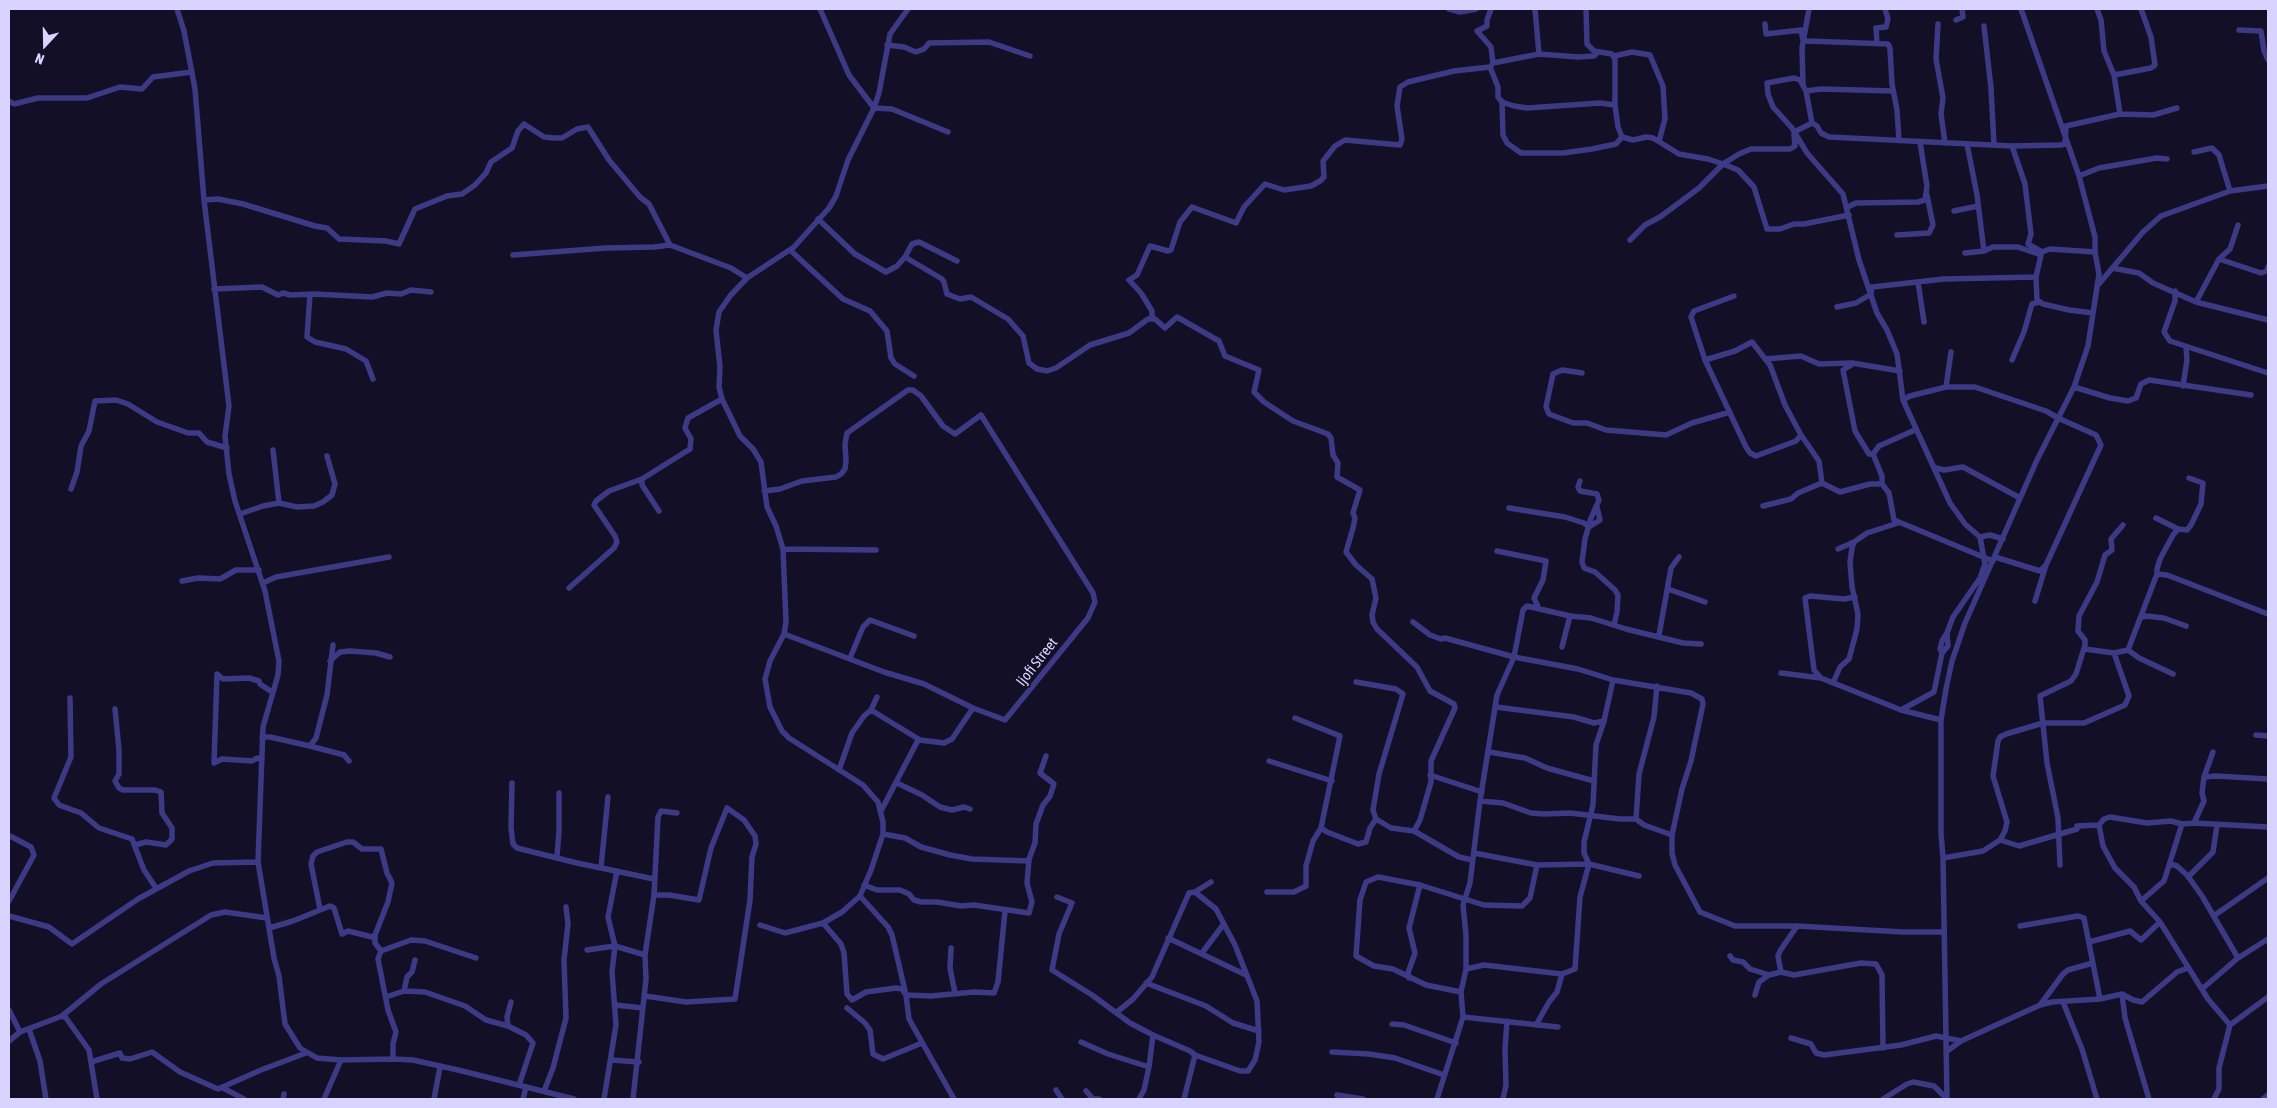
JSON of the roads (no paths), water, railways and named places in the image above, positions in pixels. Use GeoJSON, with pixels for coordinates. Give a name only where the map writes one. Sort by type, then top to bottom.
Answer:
{"type":"FeatureCollection","features":[{"type":"Feature","properties":{"kind":"street"},"geometry":{"type":"LineString","coordinates":[[177,9],[184,31],[195,89],[204,200],[229,406],[225,436],[229,474],[263,583],[275,632],[279,661],[278,675],[263,727],[258,862],[279,976],[285,1024],[294,1041],[306,1054],[318,1058],[341,1060],[393,1058],[413,1060],[574,1099]]}},
{"type":"Feature","properties":{"kind":"street"},"geometry":{"type":"LineString","coordinates":[[820,9],[849,75],[874,108],[892,109],[948,132]]}},
{"type":"Feature","properties":{"kind":"street"},"geometry":{"type":"LineString","coordinates":[[760,926],[785,933],[823,923],[842,912],[860,896],[883,834],[881,811],[872,793],[789,738],[782,731],[770,707],[765,680],[766,671],[784,634],[786,609],[783,549],[776,526],[767,507],[761,462],[753,449],[740,436],[722,399],[719,387],[720,367],[716,323],[719,312],[730,296],[747,278],[790,250],[829,208],[836,196],[848,160],[874,108],[879,93],[887,45],[894,26],[908,9]]}},
{"type":"Feature","properties":{"kind":"street"},"geometry":{"type":"LineString","coordinates":[[1449,9],[1460,12],[1476,9]]}},
{"type":"Feature","properties":{"kind":"street"},"geometry":{"type":"LineString","coordinates":[[1490,9],[1486,20],[1487,26],[1478,31],[1490,47],[1492,65],[1498,87],[1498,97],[1502,102],[1527,108],[1581,103],[1615,105]]}},
{"type":"Feature","properties":{"kind":"street"},"geometry":{"type":"LineString","coordinates":[[1535,9],[1539,54]]}},
{"type":"Feature","properties":{"kind":"street"},"geometry":{"type":"LineString","coordinates":[[1586,9],[1587,44],[1594,51],[1607,51],[1614,56],[1616,66],[1615,105],[1618,128],[1622,137]]}},
{"type":"Feature","properties":{"kind":"street"},"geometry":{"type":"LineString","coordinates":[[1803,40],[1809,9]]}},
{"type":"Feature","properties":{"kind":"street"},"geometry":{"type":"LineString","coordinates":[[1877,43],[1876,28],[1886,27],[1888,19],[1885,9]]}},
{"type":"Feature","properties":{"kind":"street"},"geometry":{"type":"LineString","coordinates":[[1956,20],[1963,17],[1962,9]]}},
{"type":"Feature","properties":{"kind":"street"},"geometry":{"type":"LineString","coordinates":[[1901,710],[1934,692],[1942,653],[1940,649],[1942,641],[1953,618],[1982,580],[2003,540],[2020,498],[2074,387],[2088,346],[2094,314],[2099,274],[2094,252],[2095,237],[2079,176],[2021,9]]}},
{"type":"Feature","properties":{"kind":"street"},"geometry":{"type":"LineString","coordinates":[[2096,9],[2101,20],[2104,51],[2114,75],[2120,114]]}},
{"type":"Feature","properties":{"kind":"street"},"geometry":{"type":"LineString","coordinates":[[2114,75],[2155,65],[2151,38],[2141,9]]}},
{"type":"Feature","properties":{"kind":"street"},"geometry":{"type":"LineString","coordinates":[[1765,24],[1766,34],[1801,30],[1804,90]]}},
{"type":"Feature","properties":{"kind":"street"},"geometry":{"type":"LineString","coordinates":[[1938,24],[1936,59],[1943,98],[1941,114],[1945,143]]}},
{"type":"Feature","properties":{"kind":"street"},"geometry":{"type":"LineString","coordinates":[[1984,26],[1991,88],[1994,144]]}},
{"type":"Feature","properties":{"kind":"street"},"geometry":{"type":"LineString","coordinates":[[2239,30],[2261,31],[2264,51],[2268,60]]}},
{"type":"Feature","properties":{"kind":"street"},"geometry":{"type":"LineString","coordinates":[[1803,40],[1888,44],[1890,48],[1899,140]]}},
{"type":"Feature","properties":{"kind":"street"},"geometry":{"type":"LineString","coordinates":[[887,45],[904,47],[916,52],[924,49],[929,43],[989,42],[1030,56]]}},
{"type":"Feature","properties":{"kind":"street"},"geometry":{"type":"LineString","coordinates":[[1152,319],[1152,311],[1141,293],[1129,280],[1137,275],[1150,246],[1168,251],[1171,250],[1180,222],[1192,207],[1236,223],[1244,207],[1265,184],[1284,190],[1311,186],[1320,181],[1324,176],[1322,161],[1335,146],[1345,140],[1400,145],[1402,139],[1397,106],[1400,86],[1408,82],[1539,54],[1578,57],[1594,56],[1598,52]]}},
{"type":"Feature","properties":{"kind":"street"},"geometry":{"type":"LineString","coordinates":[[1614,56],[1632,52],[1650,55],[1663,86],[1665,119],[1659,141]]}},
{"type":"Feature","properties":{"kind":"street"},"geometry":{"type":"LineString","coordinates":[[9,101],[14,104],[38,98],[87,98],[120,87],[142,89],[153,77],[192,72]]}},
{"type":"Feature","properties":{"kind":"street"},"geometry":{"type":"LineString","coordinates":[[1946,1099],[1941,720],[1952,661],[1982,580],[1985,564],[1980,537],[1958,517],[1936,468],[1915,430],[1903,400],[1900,371],[1894,344],[1877,313],[1859,260],[1850,215],[1843,194],[1807,153],[1794,132],[1773,107],[1766,85],[1769,81],[1797,78],[1800,80],[1812,123],[1817,126],[1821,133],[1830,137],[2012,146],[2060,146],[2065,144],[2066,126],[2120,114],[2152,115],[2177,108]]}},
{"type":"Feature","properties":{"kind":"street"},"geometry":{"type":"LineString","coordinates":[[1804,90],[1893,92]]}},
{"type":"Feature","properties":{"kind":"street"},"geometry":{"type":"LineString","coordinates":[[1502,102],[1502,135],[1507,143],[1521,152],[1563,153],[1592,149],[1616,144],[1622,137]]}},
{"type":"Feature","properties":{"kind":"street"},"geometry":{"type":"LineString","coordinates":[[1794,132],[1812,123]]}},
{"type":"Feature","properties":{"kind":"street"},"geometry":{"type":"LineString","coordinates":[[204,200],[218,199],[243,204],[327,228],[339,239],[386,241],[399,244],[415,209],[447,196],[462,194],[475,185],[486,173],[491,162],[512,148],[518,131],[524,124],[544,137],[554,138],[562,138],[578,128],[588,127],[609,160],[640,197],[649,204],[670,245]]}},
{"type":"Feature","properties":{"kind":"street"},"geometry":{"type":"LineString","coordinates":[[1630,240],[1644,225],[1660,217],[1699,188],[1723,164],[1739,154],[1751,149],[1790,150],[1795,146],[1794,132]]}},
{"type":"Feature","properties":{"kind":"street"},"geometry":{"type":"LineString","coordinates":[[1622,137],[1633,140],[1646,137],[1659,141],[1679,154],[1708,159],[1738,170],[1754,187],[1767,229],[1780,229],[1794,224],[1804,224],[1850,215]]}},
{"type":"Feature","properties":{"kind":"street"},"geometry":{"type":"LineString","coordinates":[[1897,235],[1929,233],[1933,225],[1920,142]]}},
{"type":"Feature","properties":{"kind":"street"},"geometry":{"type":"LineString","coordinates":[[1967,144],[1984,252]]}},
{"type":"Feature","properties":{"kind":"street"},"geometry":{"type":"LineString","coordinates":[[2012,146],[2025,184],[2030,234],[2028,244],[2042,253]]}},
{"type":"Feature","properties":{"kind":"street"},"geometry":{"type":"LineString","coordinates":[[2194,152],[2212,148],[2219,155],[2230,191]]}},
{"type":"Feature","properties":{"kind":"street"},"geometry":{"type":"LineString","coordinates":[[2079,176],[2099,168],[2157,158],[2167,159]]}},
{"type":"Feature","properties":{"kind":"street"},"geometry":{"type":"LineString","coordinates":[[2096,287],[2143,232],[2161,216],[2230,191],[2268,186]]}},
{"type":"Feature","properties":{"kind":"street"},"geometry":{"type":"LineString","coordinates":[[1848,207],[1856,203],[1918,202],[1925,200],[1927,195]]}},
{"type":"Feature","properties":{"kind":"street"},"geometry":{"type":"LineString","coordinates":[[1954,211],[1978,206]]}},
{"type":"Feature","properties":{"kind":"street"},"geometry":{"type":"LineString","coordinates":[[818,219],[855,254],[886,272],[897,266],[912,244],[919,242],[957,261]]}},
{"type":"Feature","properties":{"kind":"street"},"geometry":{"type":"LineString","coordinates":[[2196,302],[2219,259],[2230,249],[2238,225]]}},
{"type":"Feature","properties":{"kind":"street"},"geometry":{"type":"LineString","coordinates":[[513,255],[670,245],[731,268],[747,278]]}},
{"type":"Feature","properties":{"kind":"street"},"geometry":{"type":"LineString","coordinates":[[1965,253],[1984,252],[1993,247],[2018,247],[2042,253],[2060,249],[2094,252]]}},
{"type":"Feature","properties":{"kind":"street"},"geometry":{"type":"LineString","coordinates":[[790,250],[843,298],[870,311],[887,332],[891,358],[895,364],[914,376]]}},
{"type":"Feature","properties":{"kind":"street"},"geometry":{"type":"LineString","coordinates":[[2012,360],[2024,332],[2035,296],[2036,277],[2042,253]]}},
{"type":"Feature","properties":{"kind":"street"},"geometry":{"type":"LineString","coordinates":[[904,257],[942,279],[947,294],[960,299],[971,297],[1008,318],[1023,336],[1029,363],[1037,369],[1047,370],[1056,368],[1090,345],[1129,332],[1148,319],[1152,319],[1165,328],[1177,317],[1182,318],[1183,322],[1188,322],[1219,342],[1225,356],[1259,370],[1254,392],[1264,402],[1293,420],[1308,425],[1331,438],[1333,454],[1338,463],[1337,477],[1360,490],[1353,513],[1355,518],[1346,552],[1356,565],[1372,579],[1376,598],[1372,615],[1373,622],[1377,629],[1417,667],[1430,691],[1454,704],[1455,708],[1431,761],[1431,782],[1420,820],[1414,831]]}},
{"type":"Feature","properties":{"kind":"street"},"geometry":{"type":"LineString","coordinates":[[2219,259],[2261,273],[2267,271],[2268,267]]}},
{"type":"Feature","properties":{"kind":"street"},"geometry":{"type":"LineString","coordinates":[[2112,268],[2139,273],[2153,282],[2196,302],[2268,320]]}},
{"type":"Feature","properties":{"kind":"street"},"geometry":{"type":"LineString","coordinates":[[1871,294],[1872,287],[1944,279],[2036,277]]}},
{"type":"Feature","properties":{"kind":"street"},"geometry":{"type":"LineString","coordinates":[[1918,282],[1924,322]]}},
{"type":"Feature","properties":{"kind":"street"},"geometry":{"type":"LineString","coordinates":[[214,289],[262,287],[278,295],[283,293],[290,295],[372,297],[387,293],[401,294],[412,290],[431,292]]}},
{"type":"Feature","properties":{"kind":"street"},"geometry":{"type":"LineString","coordinates":[[2175,291],[2175,301],[2164,332],[2170,341],[2268,373]]}},
{"type":"Feature","properties":{"kind":"street"},"geometry":{"type":"LineString","coordinates":[[310,294],[307,337],[315,342],[346,349],[366,361],[373,379]]}},
{"type":"Feature","properties":{"kind":"street"},"geometry":{"type":"LineString","coordinates":[[1837,308],[1856,303],[1871,294]]}},
{"type":"Feature","properties":{"kind":"street"},"geometry":{"type":"LineString","coordinates":[[1734,296],[1694,310],[1691,317],[1705,360],[1746,447],[1750,453],[1756,456],[1796,441],[1801,435]]}},
{"type":"Feature","properties":{"kind":"street"},"geometry":{"type":"LineString","coordinates":[[2035,296],[2039,302]]}},
{"type":"Feature","properties":{"kind":"street"},"geometry":{"type":"LineString","coordinates":[[2175,301],[2182,296]]}},
{"type":"Feature","properties":{"kind":"street"},"geometry":{"type":"LineString","coordinates":[[2032,304],[2039,302],[2094,314]]}},
{"type":"Feature","properties":{"kind":"street"},"geometry":{"type":"LineString","coordinates":[[1705,360],[1735,351],[1752,342],[1770,365],[1785,405],[1801,435],[1819,461],[1822,483]]}},
{"type":"Feature","properties":{"kind":"street"},"geometry":{"type":"LineString","coordinates":[[2183,386],[2187,360],[2186,347]]}},
{"type":"Feature","properties":{"kind":"street"},"geometry":{"type":"LineString","coordinates":[[1946,387],[1950,352]]}},
{"type":"Feature","properties":{"kind":"street"},"geometry":{"type":"LineString","coordinates":[[1765,359],[1801,356],[1819,364],[1852,363],[1900,371]]}},
{"type":"Feature","properties":{"kind":"street"},"geometry":{"type":"LineString","coordinates":[[1852,363],[1844,370],[1855,430],[1869,454],[1873,454],[1882,476],[1882,484],[1889,493],[1894,520],[1982,556],[2040,570],[2046,566]]}},
{"type":"Feature","properties":{"kind":"street"},"geometry":{"type":"LineString","coordinates":[[1582,373],[1562,370],[1553,374],[1546,407],[1549,414],[1561,420],[1587,423],[1606,430],[1666,435],[1692,423],[1730,412]]}},
{"type":"Feature","properties":{"kind":"street"},"geometry":{"type":"LineString","coordinates":[[2074,387],[2110,398],[2128,401],[2136,398],[2140,384],[2149,380],[2251,395]]}},
{"type":"Feature","properties":{"kind":"street"},"geometry":{"type":"LineString","coordinates":[[1903,400],[1910,396],[1946,387],[1975,387],[2046,411],[2096,435],[2101,444],[2046,566],[2035,601]]}},
{"type":"Feature","properties":{"kind":"street","name":"Ijofi Street"},"geometry":{"type":"LineString","coordinates":[[764,491],[780,489],[802,482],[836,477],[841,474],[845,470],[847,433],[908,390],[913,390],[921,396],[943,426],[955,434],[981,414],[1092,593],[1095,602],[1088,618],[1005,720],[973,708],[924,684],[884,672],[784,634]]}},
{"type":"Feature","properties":{"kind":"street"},"geometry":{"type":"LineString","coordinates":[[569,588],[614,548],[617,542],[616,536],[594,505],[596,501],[609,491],[642,479],[690,449],[691,439],[685,428],[688,418],[722,399]]}},
{"type":"Feature","properties":{"kind":"street"},"geometry":{"type":"LineString","coordinates":[[71,489],[77,472],[81,446],[89,432],[95,401],[116,400],[128,404],[158,422],[188,433],[199,433],[208,442],[226,448]]}},
{"type":"Feature","properties":{"kind":"street"},"geometry":{"type":"LineString","coordinates":[[1873,454],[1879,446],[1915,430]]}},
{"type":"Feature","properties":{"kind":"street"},"geometry":{"type":"LineString","coordinates":[[273,450],[279,503]]}},
{"type":"Feature","properties":{"kind":"street"},"geometry":{"type":"LineString","coordinates":[[240,514],[279,503],[297,507],[314,506],[324,502],[332,495],[335,484],[327,456]]}},
{"type":"Feature","properties":{"kind":"street"},"geometry":{"type":"LineString","coordinates":[[1936,468],[1944,470],[1963,467],[2020,498]]}},
{"type":"Feature","properties":{"kind":"street"},"geometry":{"type":"LineString","coordinates":[[2156,518],[2178,529],[2187,530],[2201,504],[2203,483],[2189,478]]}},
{"type":"Feature","properties":{"kind":"street"},"geometry":{"type":"LineString","coordinates":[[642,479],[642,485],[660,511]]}},
{"type":"Feature","properties":{"kind":"street"},"geometry":{"type":"LineString","coordinates":[[1580,481],[1578,487],[1580,491],[1598,496],[1599,500],[1589,526],[1582,562],[1584,568],[1595,572],[1618,595],[1614,625]]}},
{"type":"Feature","properties":{"kind":"street"},"geometry":{"type":"LineString","coordinates":[[1763,506],[1791,499],[1798,493],[1822,483],[1840,492],[1870,484],[1882,484]]}},
{"type":"Feature","properties":{"kind":"street"},"geometry":{"type":"LineString","coordinates":[[1589,526],[1600,520],[1597,507]]}},
{"type":"Feature","properties":{"kind":"street"},"geometry":{"type":"LineString","coordinates":[[1509,508],[1565,517],[1589,526]]}},
{"type":"Feature","properties":{"kind":"street"},"geometry":{"type":"LineString","coordinates":[[1838,549],[1854,542],[1867,533],[1886,529],[1898,523]]}},
{"type":"Feature","properties":{"kind":"street"},"geometry":{"type":"LineString","coordinates":[[2060,866],[2058,818],[2048,763],[2040,696],[2074,679],[2085,649],[2085,640],[2078,632],[2078,616],[2097,582],[2105,555],[2112,550],[2111,539],[2123,525]]}},
{"type":"Feature","properties":{"kind":"street"},"geometry":{"type":"LineString","coordinates":[[2128,650],[2143,615],[2160,559],[2178,529]]}},
{"type":"Feature","properties":{"kind":"street"},"geometry":{"type":"LineString","coordinates":[[1980,537],[1990,535],[2003,540]]}},
{"type":"Feature","properties":{"kind":"street"},"geometry":{"type":"LineString","coordinates":[[1833,683],[1840,667],[1849,658],[1855,643],[1858,614],[1850,562],[1854,542]]}},
{"type":"Feature","properties":{"kind":"street"},"geometry":{"type":"LineString","coordinates":[[783,549],[876,550]]}},
{"type":"Feature","properties":{"kind":"street"},"geometry":{"type":"LineString","coordinates":[[1497,551],[1546,561],[1543,580],[1534,598],[1539,609]]}},
{"type":"Feature","properties":{"kind":"street"},"geometry":{"type":"LineString","coordinates":[[263,583],[276,577],[389,557]]}},
{"type":"Feature","properties":{"kind":"street"},"geometry":{"type":"LineString","coordinates":[[1659,636],[1671,568],[1679,557]]}},
{"type":"Feature","properties":{"kind":"street"},"geometry":{"type":"LineString","coordinates":[[182,581],[198,578],[220,579],[236,570],[259,570]]}},
{"type":"Feature","properties":{"kind":"street"},"geometry":{"type":"LineString","coordinates":[[2157,574],[2167,575],[2268,614]]}},
{"type":"Feature","properties":{"kind":"street"},"geometry":{"type":"LineString","coordinates":[[1668,589],[1706,602]]}},
{"type":"Feature","properties":{"kind":"street"},"geometry":{"type":"LineString","coordinates":[[1821,678],[1814,670],[1805,598],[1810,596],[1844,599],[1855,597]]}},
{"type":"Feature","properties":{"kind":"street"},"geometry":{"type":"LineString","coordinates":[[1437,1099],[1463,1017],[1461,992],[1466,970],[1466,935],[1462,905],[1470,883],[1480,801],[1498,695],[1514,657],[1522,610],[1527,606],[1570,616],[1590,618],[1682,643],[1701,644]]}},
{"type":"Feature","properties":{"kind":"street"},"geometry":{"type":"LineString","coordinates":[[2143,615],[2164,618],[2186,626]]}},
{"type":"Feature","properties":{"kind":"street"},"geometry":{"type":"LineString","coordinates":[[1562,647],[1570,616]]}},
{"type":"Feature","properties":{"kind":"street"},"geometry":{"type":"LineString","coordinates":[[850,658],[863,627],[870,620],[914,636]]}},
{"type":"Feature","properties":{"kind":"street"},"geometry":{"type":"LineString","coordinates":[[1413,622],[1430,635],[1514,657],[1578,669],[1613,680],[1691,693],[1702,699],[1703,704],[1691,761],[1682,789],[1672,835],[1672,853],[1675,865],[1700,912],[1713,919],[1735,926],[1797,926],[1903,932],[1944,932]]}},
{"type":"Feature","properties":{"kind":"street"},"geometry":{"type":"LineString","coordinates":[[310,746],[316,738],[327,695],[333,645]]}},
{"type":"Feature","properties":{"kind":"street"},"geometry":{"type":"LineString","coordinates":[[2085,649],[2114,652],[2128,650],[2139,658],[2173,674]]}},
{"type":"Feature","properties":{"kind":"street"},"geometry":{"type":"LineString","coordinates":[[330,660],[340,652],[350,650],[376,653],[390,657]]}},
{"type":"Feature","properties":{"kind":"street"},"geometry":{"type":"LineString","coordinates":[[1943,858],[1983,851],[2000,840],[2005,831],[2007,822],[1993,776],[1998,741],[2006,734],[2043,723],[2084,723],[2125,705],[2129,696],[2114,652]]}},
{"type":"Feature","properties":{"kind":"street"},"geometry":{"type":"LineString","coordinates":[[1781,673],[1821,678],[1901,710],[1941,720]]}},
{"type":"Feature","properties":{"kind":"street"},"geometry":{"type":"LineString","coordinates":[[262,760],[257,758],[252,761],[222,759],[214,762],[217,674],[223,679],[249,678],[259,681],[260,684],[272,692]]}},
{"type":"Feature","properties":{"kind":"street"},"geometry":{"type":"LineString","coordinates":[[1466,970],[1484,965],[1562,974],[1575,969],[1580,897],[1589,864],[1584,852],[1584,842],[1591,814],[1596,745],[1604,721],[1613,680]]}},
{"type":"Feature","properties":{"kind":"street"},"geometry":{"type":"LineString","coordinates":[[1356,682],[1396,689],[1403,694],[1379,774],[1373,810],[1376,819],[1391,828],[1414,831],[1459,857],[1472,860]]}},
{"type":"Feature","properties":{"kind":"street"},"geometry":{"type":"LineString","coordinates":[[1636,819],[1639,774],[1654,717],[1657,686]]}},
{"type":"Feature","properties":{"kind":"street"},"geometry":{"type":"LineString","coordinates":[[839,770],[852,733],[864,716],[871,710],[877,697]]}},
{"type":"Feature","properties":{"kind":"street"},"geometry":{"type":"LineString","coordinates":[[70,698],[71,757],[54,798],[59,805],[81,813],[100,828],[132,838],[138,857],[156,888]]}},
{"type":"Feature","properties":{"kind":"street"},"geometry":{"type":"LineString","coordinates":[[1496,707],[1574,717],[1594,723],[1604,721]]}},
{"type":"Feature","properties":{"kind":"street"},"geometry":{"type":"LineString","coordinates":[[871,710],[920,740],[944,743],[952,739],[973,708]]}},
{"type":"Feature","properties":{"kind":"street"},"geometry":{"type":"LineString","coordinates":[[115,709],[119,774],[115,781],[119,788],[123,790],[154,790],[161,792],[162,813],[172,828],[172,839],[166,845],[146,842],[135,845]]}},
{"type":"Feature","properties":{"kind":"street"},"geometry":{"type":"LineString","coordinates":[[1267,892],[1294,892],[1306,886],[1306,866],[1313,842],[1321,828],[1340,736],[1295,718]]}},
{"type":"Feature","properties":{"kind":"street"},"geometry":{"type":"LineString","coordinates":[[2256,735],[2268,736]]}},
{"type":"Feature","properties":{"kind":"street"},"geometry":{"type":"LineString","coordinates":[[262,737],[270,737],[344,755],[349,761]]}},
{"type":"Feature","properties":{"kind":"street"},"geometry":{"type":"LineString","coordinates":[[881,811],[917,742],[920,740]]}},
{"type":"Feature","properties":{"kind":"street"},"geometry":{"type":"LineString","coordinates":[[1489,752],[1525,758],[1547,768],[1594,781]]}},
{"type":"Feature","properties":{"kind":"street"},"geometry":{"type":"LineString","coordinates":[[2194,822],[2204,801],[2202,793],[2204,777],[2213,752]]}},
{"type":"Feature","properties":{"kind":"street"},"geometry":{"type":"LineString","coordinates":[[864,886],[878,890],[900,890],[909,894],[914,900],[921,902],[937,902],[961,906],[974,905],[1028,913],[1032,902],[1027,882],[1029,861],[1035,843],[1036,824],[1054,784],[1040,773],[1046,756]]}},
{"type":"Feature","properties":{"kind":"street"},"geometry":{"type":"LineString","coordinates":[[1269,761],[1332,781]]}},
{"type":"Feature","properties":{"kind":"street"},"geometry":{"type":"LineString","coordinates":[[1430,775],[1482,792]]}},
{"type":"Feature","properties":{"kind":"street"},"geometry":{"type":"LineString","coordinates":[[2204,777],[2268,778]]}},
{"type":"Feature","properties":{"kind":"street"},"geometry":{"type":"LineString","coordinates":[[512,782],[513,844],[523,851],[557,856],[577,863],[601,866],[654,879]]}},
{"type":"Feature","properties":{"kind":"street"},"geometry":{"type":"LineString","coordinates":[[897,783],[922,795],[940,807],[952,810],[964,807],[970,809]]}},
{"type":"Feature","properties":{"kind":"street"},"geometry":{"type":"LineString","coordinates":[[557,856],[559,793]]}},
{"type":"Feature","properties":{"kind":"street"},"geometry":{"type":"LineString","coordinates":[[601,866],[608,797]]}},
{"type":"Feature","properties":{"kind":"street"},"geometry":{"type":"LineString","coordinates":[[1480,801],[1503,803],[1531,813],[1570,813],[1583,816],[1591,814],[1620,819],[1636,819],[1644,825],[1672,835]]}},
{"type":"Feature","properties":{"kind":"street"},"geometry":{"type":"LineString","coordinates":[[645,996],[686,1002],[735,999],[750,900],[752,857],[756,844],[755,836],[744,820],[727,808],[711,848],[699,900],[669,895],[654,895]]}},
{"type":"Feature","properties":{"kind":"street"},"geometry":{"type":"LineString","coordinates":[[633,1099],[639,1062],[642,1008],[645,996],[646,955],[654,895],[659,813],[661,811],[677,813]]}},
{"type":"Feature","properties":{"kind":"street"},"geometry":{"type":"LineString","coordinates":[[2000,840],[2019,846],[2058,836],[2077,829],[2077,826],[2099,825],[2104,819],[2110,817],[2147,823],[2171,821],[2182,824],[2194,822],[2268,827]]}},
{"type":"Feature","properties":{"kind":"street"},"geometry":{"type":"LineString","coordinates":[[1321,828],[1358,844],[1366,842],[1370,828],[1376,819]]}},
{"type":"Feature","properties":{"kind":"street"},"geometry":{"type":"LineString","coordinates":[[2142,901],[2164,881],[2182,824]]}},
{"type":"Feature","properties":{"kind":"street"},"geometry":{"type":"LineString","coordinates":[[2099,825],[2103,846],[2115,868],[2134,887],[2142,901],[2160,922],[2202,989],[2230,1025]]}},
{"type":"Feature","properties":{"kind":"street"},"geometry":{"type":"LineString","coordinates":[[2188,877],[2213,852],[2217,825]]}},
{"type":"Feature","properties":{"kind":"street"},"geometry":{"type":"LineString","coordinates":[[883,834],[905,838],[937,853],[957,857],[1029,861]]}},
{"type":"Feature","properties":{"kind":"street"},"geometry":{"type":"LineString","coordinates":[[9,902],[34,855],[31,847],[10,836]]}},
{"type":"Feature","properties":{"kind":"street"},"geometry":{"type":"LineString","coordinates":[[320,909],[311,864],[313,856],[317,852],[347,842],[353,842],[362,849],[382,849],[387,874],[392,883],[388,902],[375,934],[375,943],[381,951]]}},
{"type":"Feature","properties":{"kind":"street"},"geometry":{"type":"LineString","coordinates":[[1474,853],[1537,865],[1589,864],[1639,876]]}},
{"type":"Feature","properties":{"kind":"street"},"geometry":{"type":"LineString","coordinates":[[9,916],[49,927],[72,944],[156,888],[189,871],[213,863],[258,862]]}},
{"type":"Feature","properties":{"kind":"street"},"geometry":{"type":"LineString","coordinates":[[2170,864],[2177,866],[2188,877],[2215,915],[2238,958]]}},
{"type":"Feature","properties":{"kind":"street"},"geometry":{"type":"LineString","coordinates":[[1461,992],[1426,985],[1393,969],[1374,966],[1356,956],[1360,900],[1366,882],[1378,877],[1420,885],[1484,905],[1522,906],[1530,898],[1537,865]]}},
{"type":"Feature","properties":{"kind":"street"},"geometry":{"type":"LineString","coordinates":[[604,1099],[616,1025],[612,972],[615,946],[608,917],[618,871]]}},
{"type":"Feature","properties":{"kind":"street"},"geometry":{"type":"LineString","coordinates":[[2215,915],[2268,878]]}},
{"type":"Feature","properties":{"kind":"street"},"geometry":{"type":"LineString","coordinates":[[1117,1012],[1133,999],[1152,977],[1162,958],[1168,938],[1188,893],[1195,892],[1212,882]]}},
{"type":"Feature","properties":{"kind":"street"},"geometry":{"type":"LineString","coordinates":[[1410,978],[1408,973],[1415,953],[1409,928],[1420,885]]}},
{"type":"Feature","properties":{"kind":"street"},"geometry":{"type":"LineString","coordinates":[[1057,897],[1071,901],[1072,905],[1059,934],[1052,970],[1117,1012],[1130,1023],[1152,1035],[1190,1051],[1195,1055],[1240,1070],[1248,1070],[1255,1060],[1260,1042],[1257,1001],[1236,945],[1223,925],[1216,909],[1195,892]]}},
{"type":"Feature","properties":{"kind":"street"},"geometry":{"type":"LineString","coordinates":[[860,896],[888,927],[892,935],[906,996],[909,1019],[954,1099]]}},
{"type":"Feature","properties":{"kind":"street"},"geometry":{"type":"LineString","coordinates":[[269,928],[293,921],[330,906],[334,908],[342,934],[348,932],[372,937],[375,934]]}},
{"type":"Feature","properties":{"kind":"street"},"geometry":{"type":"LineString","coordinates":[[544,1091],[555,1061],[566,1018],[564,960],[568,924],[566,907]]}},
{"type":"Feature","properties":{"kind":"street"},"geometry":{"type":"LineString","coordinates":[[906,996],[996,992],[1005,911]]}},
{"type":"Feature","properties":{"kind":"street"},"geometry":{"type":"LineString","coordinates":[[9,1041],[20,1032],[62,1016],[101,984],[211,915],[225,912],[267,918]]}},
{"type":"Feature","properties":{"kind":"street"},"geometry":{"type":"LineString","coordinates":[[2020,926],[2081,916],[2086,925],[2100,999]]}},
{"type":"Feature","properties":{"kind":"street"},"geometry":{"type":"LineString","coordinates":[[2089,942],[2130,931],[2141,940],[2160,922]]}},
{"type":"Feature","properties":{"kind":"street"},"geometry":{"type":"LineString","coordinates":[[823,923],[841,944],[844,953],[845,978],[849,998],[852,1000],[866,992],[896,988],[902,989],[906,996]]}},
{"type":"Feature","properties":{"kind":"street"},"geometry":{"type":"LineString","coordinates":[[1202,953],[1223,925]]}},
{"type":"Feature","properties":{"kind":"street"},"geometry":{"type":"LineString","coordinates":[[1781,972],[1778,956],[1780,950],[1797,926]]}},
{"type":"Feature","properties":{"kind":"street"},"geometry":{"type":"LineString","coordinates":[[1168,938],[1246,975]]}},
{"type":"Feature","properties":{"kind":"street"},"geometry":{"type":"LineString","coordinates":[[2202,989],[2238,958],[2268,939]]}},
{"type":"Feature","properties":{"kind":"street"},"geometry":{"type":"LineString","coordinates":[[393,1058],[393,1044],[396,1032],[388,1010],[378,959],[381,951],[411,940],[425,941],[476,958]]}},
{"type":"Feature","properties":{"kind":"street"},"geometry":{"type":"LineString","coordinates":[[587,950],[615,946],[646,955]]}},
{"type":"Feature","properties":{"kind":"street"},"geometry":{"type":"LineString","coordinates":[[951,948],[950,968],[955,993]]}},
{"type":"Feature","properties":{"kind":"street"},"geometry":{"type":"LineString","coordinates":[[1730,956],[1733,960],[1743,962],[1750,969],[1766,974],[1781,972],[1794,975],[1852,964],[1876,964],[1882,975],[1884,1048]]}},
{"type":"Feature","properties":{"kind":"street"},"geometry":{"type":"LineString","coordinates":[[404,990],[407,977],[412,972],[415,960]]}},
{"type":"Feature","properties":{"kind":"street"},"geometry":{"type":"LineString","coordinates":[[2040,1005],[2068,970],[2093,963]]}},
{"type":"Feature","properties":{"kind":"street"},"geometry":{"type":"LineString","coordinates":[[1946,1052],[1961,1041],[2040,1005],[2052,1002],[2100,999],[2122,994],[2142,1002],[2177,972],[2188,968]]}},
{"type":"Feature","properties":{"kind":"street"},"geometry":{"type":"LineString","coordinates":[[1536,1025],[1557,992],[1562,974]]}},
{"type":"Feature","properties":{"kind":"street"},"geometry":{"type":"LineString","coordinates":[[1756,995],[1757,985],[1766,974]]}},
{"type":"Feature","properties":{"kind":"street"},"geometry":{"type":"LineString","coordinates":[[1146,983],[1206,1006],[1233,1023],[1259,1031]]}},
{"type":"Feature","properties":{"kind":"street"},"geometry":{"type":"LineString","coordinates":[[386,997],[404,990],[425,992],[464,1006],[486,1020],[508,1026],[526,1035],[533,1043],[519,1085]]}},
{"type":"Feature","properties":{"kind":"street"},"geometry":{"type":"LineString","coordinates":[[2122,994],[2125,1018],[2149,1099]]}},
{"type":"Feature","properties":{"kind":"street"},"geometry":{"type":"LineString","coordinates":[[2214,1099],[2219,1089],[2219,1068],[2230,1025],[2268,997]]}},
{"type":"Feature","properties":{"kind":"street"},"geometry":{"type":"LineString","coordinates":[[508,1026],[507,1017],[511,1002]]}},
{"type":"Feature","properties":{"kind":"street"},"geometry":{"type":"LineString","coordinates":[[2063,1002],[2082,1049],[2097,1099]]}},
{"type":"Feature","properties":{"kind":"street"},"geometry":{"type":"LineString","coordinates":[[615,1005],[642,1008]]}},
{"type":"Feature","properties":{"kind":"street"},"geometry":{"type":"LineString","coordinates":[[847,1008],[854,1011],[870,1030],[874,1054],[883,1059],[922,1043]]}},
{"type":"Feature","properties":{"kind":"street"},"geometry":{"type":"LineString","coordinates":[[9,1010],[20,1032]]}},
{"type":"Feature","properties":{"kind":"street"},"geometry":{"type":"LineString","coordinates":[[62,1016],[66,1018],[89,1050],[97,1099]]}},
{"type":"Feature","properties":{"kind":"street"},"geometry":{"type":"LineString","coordinates":[[1463,1017],[1558,1027]]}},
{"type":"Feature","properties":{"kind":"street"},"geometry":{"type":"LineString","coordinates":[[1503,1099],[1506,1085],[1505,1049],[1507,1021]]}},
{"type":"Feature","properties":{"kind":"street"},"geometry":{"type":"LineString","coordinates":[[1392,1024],[1404,1025],[1456,1042]]}},
{"type":"Feature","properties":{"kind":"street"},"geometry":{"type":"LineString","coordinates":[[29,1028],[40,1061],[46,1099]]}},
{"type":"Feature","properties":{"kind":"street"},"geometry":{"type":"LineString","coordinates":[[1139,1099],[1144,1090],[1149,1067],[1152,1035]]}},
{"type":"Feature","properties":{"kind":"street"},"geometry":{"type":"LineString","coordinates":[[1791,1038],[1810,1044],[1816,1053],[1824,1055],[1884,1048],[1936,1036],[1961,1041]]}},
{"type":"Feature","properties":{"kind":"street"},"geometry":{"type":"LineString","coordinates":[[1082,1042],[1108,1054],[1149,1067]]}},
{"type":"Feature","properties":{"kind":"street"},"geometry":{"type":"LineString","coordinates":[[91,1062],[120,1053],[122,1058],[130,1059],[152,1052],[180,1072],[218,1090],[261,1070],[306,1054]]}},
{"type":"Feature","properties":{"kind":"street"},"geometry":{"type":"LineString","coordinates":[[1332,1052],[1369,1054],[1395,1058],[1444,1075]]}},
{"type":"Feature","properties":{"kind":"street"},"geometry":{"type":"LineString","coordinates":[[1187,1098],[1195,1055]]}},
{"type":"Feature","properties":{"kind":"street"},"geometry":{"type":"LineString","coordinates":[[324,1099],[341,1060]]}},
{"type":"Feature","properties":{"kind":"street"},"geometry":{"type":"LineString","coordinates":[[611,1060],[639,1062]]}},
{"type":"Feature","properties":{"kind":"street"},"geometry":{"type":"LineString","coordinates":[[434,1099],[440,1067]]}},
{"type":"Feature","properties":{"kind":"street"},"geometry":{"type":"LineString","coordinates":[[1882,1099],[1913,1082],[1934,1086],[1946,1099]]}},
{"type":"Feature","properties":{"kind":"street"},"geometry":{"type":"LineString","coordinates":[[523,1099],[526,1087]]}},
{"type":"Feature","properties":{"kind":"street"},"geometry":{"type":"LineString","coordinates":[[223,1088],[244,1099]]}},
{"type":"Feature","properties":{"kind":"street"},"geometry":{"type":"LineString","coordinates":[[1056,1090],[1062,1099]]}},
{"type":"Feature","properties":{"kind":"street"},"geometry":{"type":"LineString","coordinates":[[1086,1091],[1093,1098],[1099,1099]]}},
{"type":"Feature","properties":{"kind":"street"},"geometry":{"type":"LineString","coordinates":[[1337,1095],[1364,1099]]}},
{"type":"Feature","properties":{"kind":"street"},"geometry":{"type":"LineString","coordinates":[[2263,1099],[2268,1095]]}}]}
